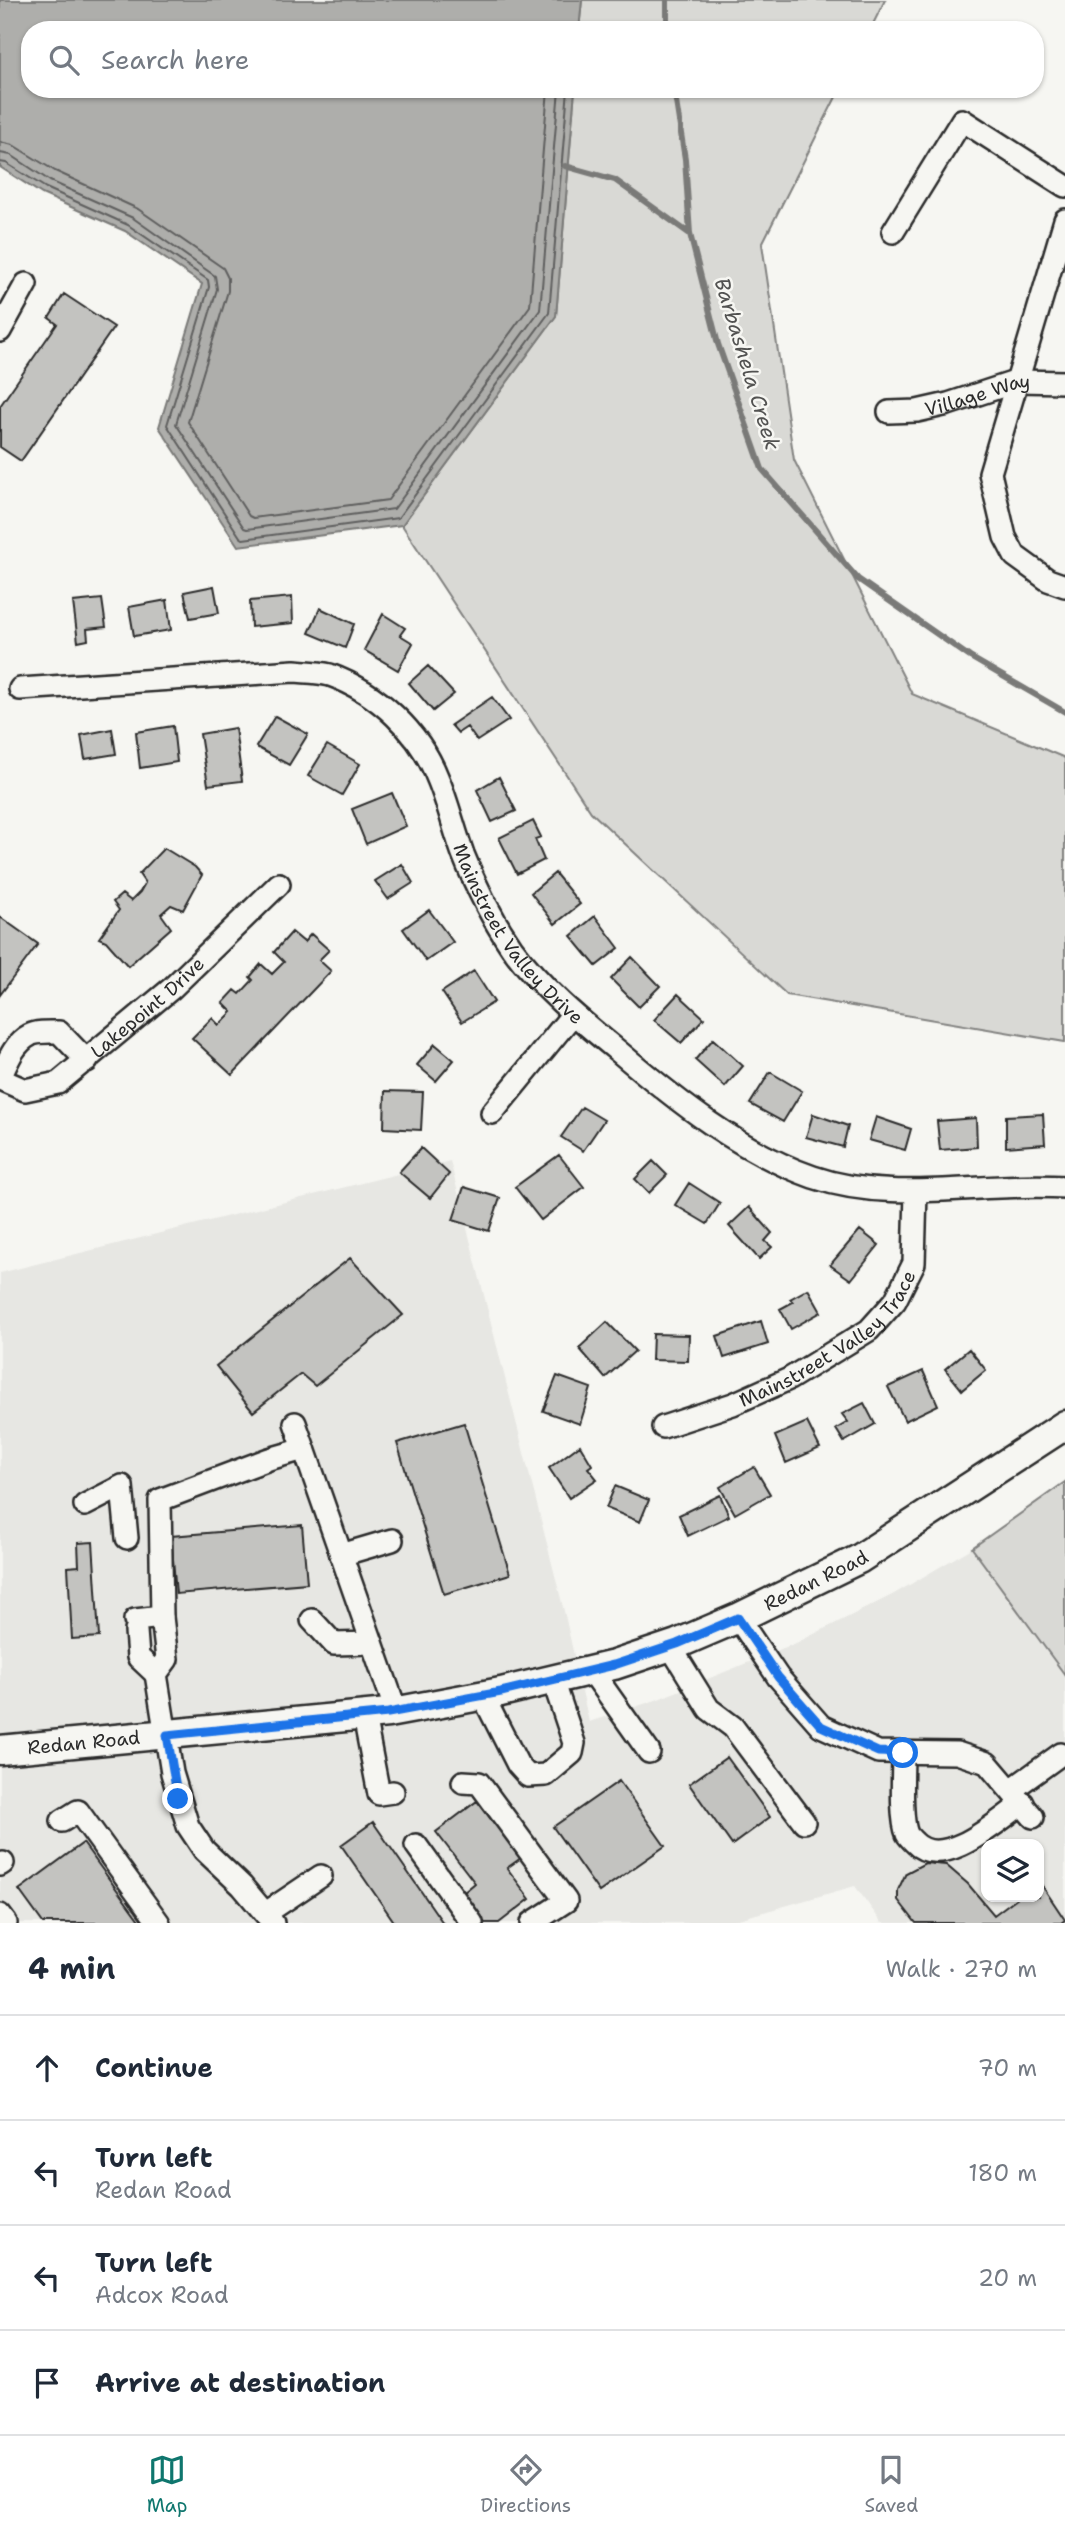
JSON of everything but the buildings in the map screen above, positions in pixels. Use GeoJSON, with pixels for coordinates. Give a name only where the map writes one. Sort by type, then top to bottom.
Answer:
{"type":"FeatureCollection","features":[{"type":"Feature","properties":{"kind":"main road","name":"Redan Road"},"geometry":{"type":"LineString","coordinates":[[4,1754],[396,1711],[483,1696],[553,1680],[670,1646],[738,1618],[859,1559],[1065,1425]]}},
{"type":"Feature","properties":{"kind":"street"},"geometry":{"type":"LineString","coordinates":[[893,232],[962,120],[1065,186]]}},
{"type":"Feature","properties":{"kind":"street"},"geometry":{"type":"LineString","coordinates":[[1065,220],[990,473],[996,505],[1015,556],[1048,580],[1065,586]]}},
{"type":"Feature","properties":{"kind":"street"},"geometry":{"type":"LineString","coordinates":[[0,331],[26,284]]}},
{"type":"Feature","properties":{"kind":"street","name":"Village Way"},"geometry":{"type":"LineString","coordinates":[[889,412],[917,411],[948,404],[1018,381],[1065,382]]}},
{"type":"Feature","properties":{"kind":"street","name":"Mainstreet Valley Drive"},"geometry":{"type":"LineString","coordinates":[[20,689],[294,670],[328,675],[370,694],[398,719],[438,776],[463,854],[493,918],[514,950],[573,1014],[666,1091],[718,1129],[769,1158],[814,1177],[859,1187],[916,1192],[1032,1185],[1065,1187]]}},
{"type":"Feature","properties":{"kind":"street","name":"Lakepoint Drive"},"geometry":{"type":"LineString","coordinates":[[0,1079],[25,1090],[58,1083],[172,989],[279,884]]}},
{"type":"Feature","properties":{"kind":"street"},"geometry":{"type":"LineString","coordinates":[[492,1112],[573,1014]]}},
{"type":"Feature","properties":{"kind":"street"},"geometry":{"type":"LineString","coordinates":[[0,1079],[9,1058],[31,1034],[59,1032],[87,1061]]}},
{"type":"Feature","properties":{"kind":"street","name":"Mainstreet Valley Trace"},"geometry":{"type":"LineString","coordinates":[[663,1427],[733,1404],[789,1379],[869,1330],[895,1301],[914,1263],[916,1192]]}},
{"type":"Feature","properties":{"kind":"street"},"geometry":{"type":"LineString","coordinates":[[295,1423],[396,1711]]}},
{"type":"Feature","properties":{"kind":"street"},"geometry":{"type":"LineString","coordinates":[[124,1507],[160,1500],[269,1459],[304,1449]]}},
{"type":"Feature","properties":{"kind":"street"},"geometry":{"type":"LineString","coordinates":[[85,1505],[122,1486],[127,1538]]}},
{"type":"Feature","properties":{"kind":"street"},"geometry":{"type":"LineString","coordinates":[[156,1675],[167,1659],[162,1617],[160,1500]]}},
{"type":"Feature","properties":{"kind":"street"},"geometry":{"type":"LineString","coordinates":[[341,1555],[392,1540]]}},
{"type":"Feature","properties":{"kind":"street"},"geometry":{"type":"LineString","coordinates":[[162,1617],[135,1626],[132,1657],[156,1675],[172,1773],[188,1826],[204,1850],[243,1886],[269,1918],[321,1876]]}},
{"type":"Feature","properties":{"kind":"street"},"geometry":{"type":"LineString","coordinates":[[738,1618],[778,1677],[821,1726],[878,1752],[957,1754],[986,1763],[1023,1803]]}},
{"type":"Feature","properties":{"kind":"street"},"geometry":{"type":"LineString","coordinates":[[312,1620],[334,1644],[372,1643]]}},
{"type":"Feature","properties":{"kind":"street"},"geometry":{"type":"LineString","coordinates":[[670,1646],[709,1709],[733,1727],[804,1822]]}},
{"type":"Feature","properties":{"kind":"street"},"geometry":{"type":"LineString","coordinates":[[591,1670],[649,1752]]}},
{"type":"Feature","properties":{"kind":"street"},"geometry":{"type":"LineString","coordinates":[[483,1696],[518,1765],[528,1776],[546,1774],[572,1753],[574,1743],[553,1680]]}},
{"type":"Feature","properties":{"kind":"street"},"geometry":{"type":"LineString","coordinates":[[364,1716],[379,1794],[393,1792]]}},
{"type":"Feature","properties":{"kind":"street"},"geometry":{"type":"LineString","coordinates":[[903,1753],[907,1835],[920,1849],[944,1852],[959,1846],[1023,1803],[1061,1754]]}},
{"type":"Feature","properties":{"kind":"street"},"geometry":{"type":"LineString","coordinates":[[463,1782],[479,1783],[566,1901],[532,1923]]}},
{"type":"Feature","properties":{"kind":"street"},"geometry":{"type":"LineString","coordinates":[[62,1821],[78,1811],[159,1923]]}},
{"type":"Feature","properties":{"kind":"street"},"geometry":{"type":"LineString","coordinates":[[416,1845],[472,1923]]}},
{"type":"Feature","properties":{"kind":"street"},"geometry":{"type":"LineString","coordinates":[[0,1915],[6,1923]]}},
{"type":"Feature","properties":{"kind":"shaded area"},"geometry":{"type":"Polygon","coordinates":[[[582,0],[885,0],[874,21],[580,21],[582,0]]]}},
{"type":"Feature","properties":{"kind":"shaded area"},"geometry":{"type":"Polygon","coordinates":[[[574,98],[835,98],[762,244],[794,460],[912,694],[1065,758],[1065,1042],[787,995],[591,812],[402,525],[556,316],[574,98]]]}},
{"type":"Feature","properties":{"kind":"shaded area"},"geometry":{"type":"Polygon","coordinates":[[[450,1161],[564,1611],[589,1722],[656,1700],[796,1643],[894,1594],[972,1548],[1065,1675],[1065,1923],[882,1923],[855,1886],[725,1923],[0,1923],[0,1273],[450,1161]]]}},
{"type":"Feature","properties":{"kind":"shaded area"},"geometry":{"type":"Polygon","coordinates":[[[1065,1482],[1065,1675],[972,1548],[1065,1482]]]}},
{"type":"Feature","properties":{"kind":"water"},"geometry":{"type":"Polygon","coordinates":[[[0,0],[582,0],[580,21],[21,21],[21,98],[574,98],[556,316],[402,525],[238,546],[159,427],[202,284],[125,231],[42,194],[0,167],[0,0]]]}},
{"type":"Feature","properties":{"kind":"waterway","name":"Barbashela Creek"},"geometry":{"type":"LineString","coordinates":[[667,0],[667,21]]}},
{"type":"Feature","properties":{"kind":"waterway","name":"Barbashela Creek"},"geometry":{"type":"LineString","coordinates":[[675,98],[685,159],[690,234],[718,344],[762,469],[858,579],[970,657],[1065,712]]}},
{"type":"Feature","properties":{"kind":"waterway"},"geometry":{"type":"LineString","coordinates":[[565,166],[615,180],[690,234]]}},
{"type":"Feature","properties":{"kind":"route"},"geometry":{"type":"LineString","coordinates":[[178,1799],[167,1735],[388,1713],[501,1692],[614,1665],[677,1644],[738,1618],[778,1677],[821,1726],[878,1752],[903,1753]]}}]}
